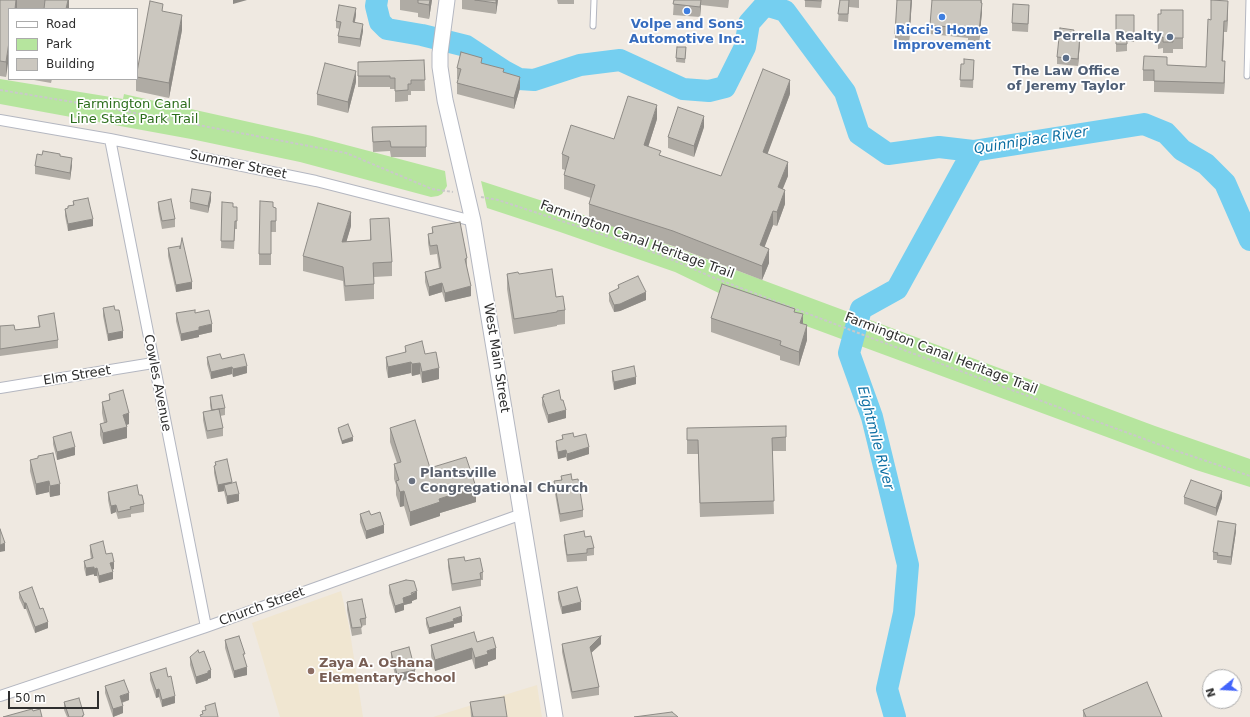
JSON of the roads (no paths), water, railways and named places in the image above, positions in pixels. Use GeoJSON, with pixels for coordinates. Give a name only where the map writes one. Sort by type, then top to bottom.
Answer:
{"type":"FeatureCollection","features":[{"type":"Feature","properties":{"kind":"main road","name":"West Main Street"},"geometry":{"type":"LineString","coordinates":[[447,0],[440,53],[440,66],[445,100],[473,221],[555,717]]}},
{"type":"Feature","properties":{"kind":"street","name":"Summer Street"},"geometry":{"type":"LineString","coordinates":[[0,120],[110,139],[316,181],[473,221]]}},
{"type":"Feature","properties":{"kind":"street","name":"Cowles Avenue"},"geometry":{"type":"LineString","coordinates":[[110,139],[206,627]]}},
{"type":"Feature","properties":{"kind":"street","name":"Elm Street"},"geometry":{"type":"LineString","coordinates":[[0,388],[153,363]]}},
{"type":"Feature","properties":{"kind":"street","name":"Church Street"},"geometry":{"type":"LineString","coordinates":[[0,696],[206,627],[522,514]]}},
{"type":"Feature","properties":{"kind":"lane"},"geometry":{"type":"LineString","coordinates":[[593,26],[594,0]]}},
{"type":"Feature","properties":{"kind":"lane"},"geometry":{"type":"LineString","coordinates":[[1247,76],[1249,0]]}},
{"type":"Feature","properties":{"kind":"waterway","name":"Quinnipiac River"},"geometry":{"type":"LineString","coordinates":[[377,0],[376,6],[380,22],[387,29],[422,35],[466,46],[519,79],[534,80],[580,65],[620,60],[683,89],[709,91],[725,87],[745,47],[749,23],[765,5],[785,11],[845,92],[859,134],[888,154],[939,147],[973,151],[1144,124],[1166,133],[1182,150],[1206,164],[1225,183],[1250,240]]}},
{"type":"Feature","properties":{"kind":"waterway","name":"Eightmile River"},"geometry":{"type":"LineString","coordinates":[[895,717],[887,689],[904,613],[908,565],[872,417],[849,353],[861,309],[897,289],[973,151]]}},
{"type":"Feature","properties":{"kind":"place","name":"Volpe and Sons Automotive Inc."},"geometry":{"type":"Point","coordinates":[687,11]}},
{"type":"Feature","properties":{"kind":"place","name":"Ricci's Home Improvement"},"geometry":{"type":"Point","coordinates":[942,17]}},
{"type":"Feature","properties":{"kind":"place","name":"Perrella Realty"},"geometry":{"type":"Point","coordinates":[1170,37]}},
{"type":"Feature","properties":{"kind":"place","name":"The Law Office of Jeremy Taylor"},"geometry":{"type":"Point","coordinates":[1066,58]}},
{"type":"Feature","properties":{"kind":"place","name":"Plantsville Congregational Church"},"geometry":{"type":"Point","coordinates":[412,481]}},
{"type":"Feature","properties":{"kind":"place","name":"Zaya A. Oshana Elementary School"},"geometry":{"type":"Point","coordinates":[311,671]}},
{"type":"Feature","properties":{"kind":"park label","name":"Farmington Canal Line State Park Trail"},"geometry":{"type":"Point","coordinates":[134,112]}}]}
